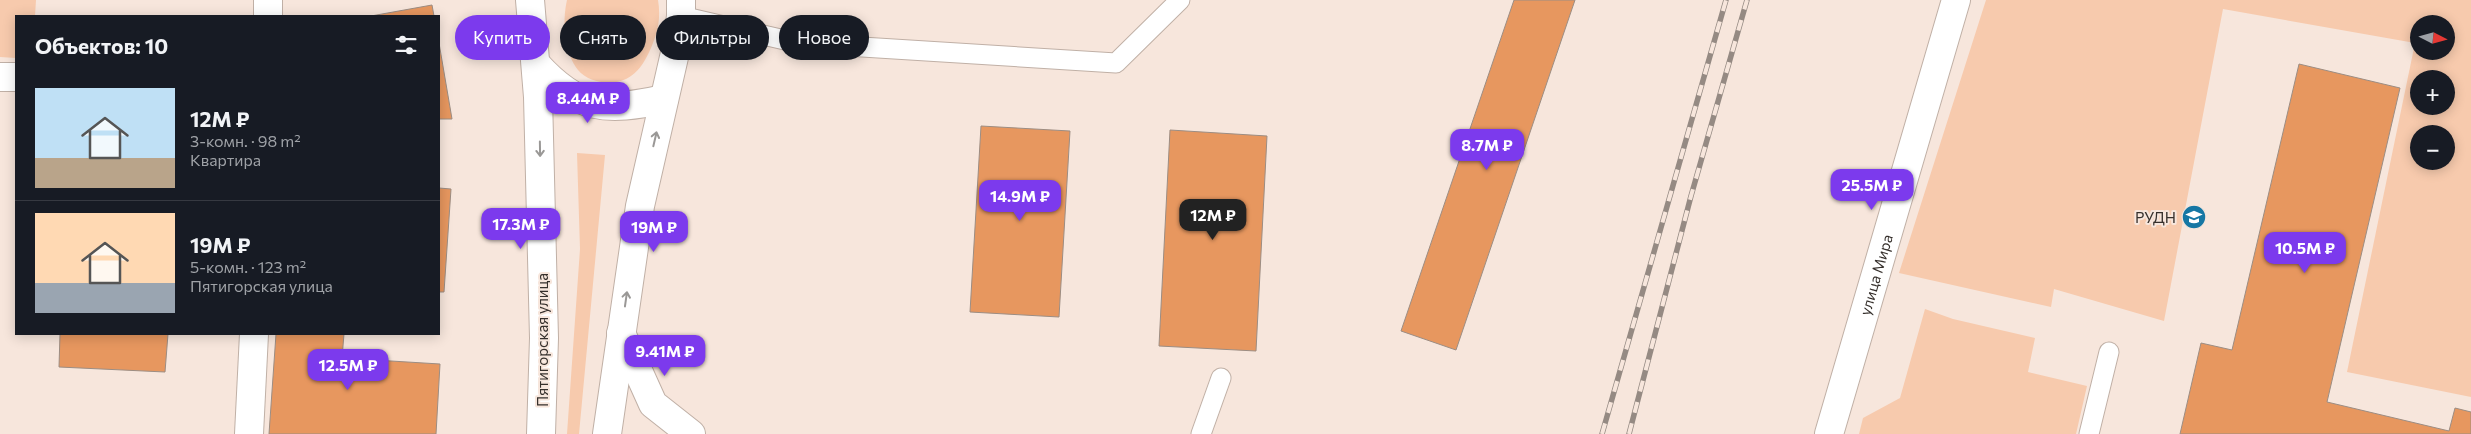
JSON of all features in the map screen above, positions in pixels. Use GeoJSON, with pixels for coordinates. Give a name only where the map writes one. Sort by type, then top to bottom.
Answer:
{"type":"FeatureCollection","features":[{"type":"Feature","properties":{"kind":"main road"},"geometry":{"type":"LineString","coordinates":[[268,0],[268,15]]}},
{"type":"Feature","properties":{"kind":"main road","name":"Пятигорская улица"},"geometry":{"type":"LineString","coordinates":[[530,0],[537,65],[544,338],[541,434]]}},
{"type":"Feature","properties":{"kind":"main road","name":"улица Мира"},"geometry":{"type":"LineString","coordinates":[[1829,434],[1956,0]]}},
{"type":"Feature","properties":{"kind":"main road"},"geometry":{"type":"LineString","coordinates":[[607,434],[640,206],[671,67],[681,8]]}},
{"type":"Feature","properties":{"kind":"main road"},"geometry":{"type":"LineString","coordinates":[[537,65],[556,86],[580,100],[607,107],[635,106],[664,99]]}},
{"type":"Feature","properties":{"kind":"main road"},"geometry":{"type":"LineString","coordinates":[[0,77],[15,77]]}},
{"type":"Feature","properties":{"kind":"main road"},"geometry":{"type":"LineString","coordinates":[[621,333],[653,404],[691,434]]}},
{"type":"Feature","properties":{"kind":"main road"},"geometry":{"type":"LineString","coordinates":[[249,434],[254,335]]}},
{"type":"Feature","properties":{"kind":"lane"},"geometry":{"type":"LineString","coordinates":[[681,8],[798,43],[1116,64],[1180,0]]}},
{"type":"Feature","properties":{"kind":"lane"},"geometry":{"type":"LineString","coordinates":[[2088,434],[2109,352]]}},
{"type":"Feature","properties":{"kind":"lane"},"geometry":{"type":"LineString","coordinates":[[1201,434],[1221,378]]}},
{"type":"Feature","properties":{"kind":"shaded area"},"geometry":{"type":"Polygon","coordinates":[[[0,0],[36,0],[35,15],[15,15],[15,58],[0,57],[0,0]]]}},
{"type":"Feature","properties":{"kind":"shaded area"},"geometry":{"type":"Polygon","coordinates":[[[567,0],[658,0],[659,15],[656,15],[656,32],[646,58],[646,15],[565,15],[567,0]]]}},
{"type":"Feature","properties":{"kind":"shaded area"},"geometry":{"type":"Polygon","coordinates":[[[1986,0],[2471,0],[2471,397],[2347,372],[2411,60],[2455,60],[2455,15],[2410,15],[2410,42],[2223,9],[2164,321],[2054,289],[2051,307],[1899,273],[1986,0]]]}},
{"type":"Feature","properties":{"kind":"shaded area"},"geometry":{"type":"Polygon","coordinates":[[[572,60],[645,60],[631,76],[611,83],[596,81],[583,75],[572,60]]]}},
{"type":"Feature","properties":{"kind":"shaded area"},"geometry":{"type":"Polygon","coordinates":[[[577,153],[605,155],[579,434],[567,434],[580,249],[577,153]]]}},
{"type":"Feature","properties":{"kind":"shaded area"},"geometry":{"type":"Polygon","coordinates":[[[1925,309],[1953,319],[2035,338],[2028,372],[2087,386],[2076,434],[1859,434],[1863,418],[1900,398],[1925,309]]]}},
{"type":"Feature","properties":{"kind":"building"},"geometry":{"type":"Polygon","coordinates":[[[1514,0],[1575,0],[1456,350],[1401,331],[1514,0]]]}},
{"type":"Feature","properties":{"kind":"building"},"geometry":{"type":"Polygon","coordinates":[[[432,5],[434,15],[377,15],[432,5]]]}},
{"type":"Feature","properties":{"kind":"building"},"geometry":{"type":"Polygon","coordinates":[[[440,49],[452,119],[440,119],[440,49]]]}},
{"type":"Feature","properties":{"kind":"building"},"geometry":{"type":"Polygon","coordinates":[[[2299,64],[2400,88],[2327,402],[2449,431],[2455,408],[2471,412],[2471,434],[2180,434],[2201,343],[2232,350],[2299,64]]]}},
{"type":"Feature","properties":{"kind":"building"},"geometry":{"type":"Polygon","coordinates":[[[981,126],[1070,131],[1059,317],[970,312],[981,126]]]}},
{"type":"Feature","properties":{"kind":"building"},"geometry":{"type":"Polygon","coordinates":[[[1170,130],[1267,136],[1256,351],[1159,346],[1170,130]]]}},
{"type":"Feature","properties":{"kind":"building"},"geometry":{"type":"Polygon","coordinates":[[[440,188],[451,189],[444,292],[440,292],[440,188]]]}},
{"type":"Feature","properties":{"kind":"building"},"geometry":{"type":"Polygon","coordinates":[[[60,335],[168,335],[165,372],[59,367],[60,335]]]}},
{"type":"Feature","properties":{"kind":"building"},"geometry":{"type":"Polygon","coordinates":[[[276,335],[344,335],[342,358],[440,364],[436,434],[269,434],[276,335]]]}},
{"type":"Feature","properties":{"kind":"railway"},"geometry":{"type":"LineString","coordinates":[[1602,434],[1726,0]]}},
{"type":"Feature","properties":{"kind":"railway"},"geometry":{"type":"LineString","coordinates":[[1629,434],[1691,196],[1747,0]]}},
{"type":"Feature","properties":{"kind":"place","name":"РУДН"},"geometry":{"type":"Point","coordinates":[2194,217]}}]}
